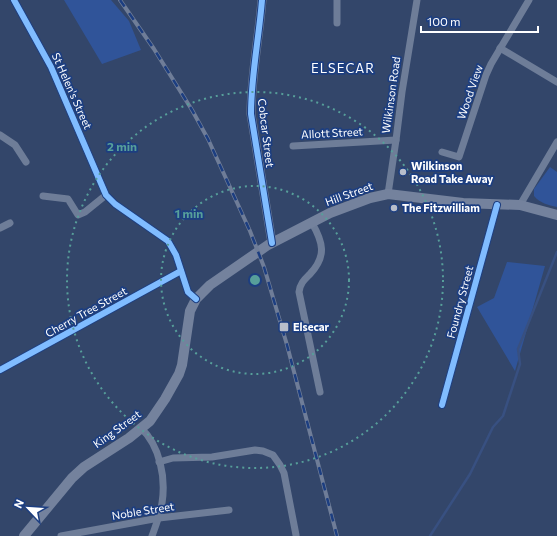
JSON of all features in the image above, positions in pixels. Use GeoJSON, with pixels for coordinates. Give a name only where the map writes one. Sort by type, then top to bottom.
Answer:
{"type":"FeatureCollection","features":[{"type":"Feature","properties":{"kind":"main road","name":"Hill Street"},"geometry":{"type":"LineString","coordinates":[[196,298],[210,285],[270,244],[330,213],[370,198],[388,194],[463,203],[520,205],[557,215]]}},
{"type":"Feature","properties":{"kind":"main road","name":"King Street"},"geometry":{"type":"LineString","coordinates":[[24,536],[84,467],[130,438],[156,413],[179,374],[182,365],[190,311],[196,298]]}},
{"type":"Feature","properties":{"kind":"street","name":"St Helen's Street"},"geometry":{"type":"LineString","coordinates":[[14,0],[51,67],[106,195],[114,204],[168,241],[176,255],[188,292],[196,298]]}},
{"type":"Feature","properties":{"kind":"street","name":"Cobcar Street"},"geometry":{"type":"LineString","coordinates":[[262,0],[251,94],[252,114],[270,244]]}},
{"type":"Feature","properties":{"kind":"street"},"geometry":{"type":"LineString","coordinates":[[337,0],[337,23]]}},
{"type":"Feature","properties":{"kind":"street","name":"Wilkinson Road"},"geometry":{"type":"LineString","coordinates":[[388,194],[402,92],[417,0]]}},
{"type":"Feature","properties":{"kind":"street","name":"Wood View"},"geometry":{"type":"LineString","coordinates":[[442,152],[459,157],[486,75],[500,48],[529,0]]}},
{"type":"Feature","properties":{"kind":"street"},"geometry":{"type":"LineString","coordinates":[[500,48],[557,82]]}},
{"type":"Feature","properties":{"kind":"street"},"geometry":{"type":"LineString","coordinates":[[0,135],[15,145],[26,162]]}},
{"type":"Feature","properties":{"kind":"street","name":"Allott Street"},"geometry":{"type":"LineString","coordinates":[[293,146],[396,140]]}},
{"type":"Feature","properties":{"kind":"street"},"geometry":{"type":"LineString","coordinates":[[520,205],[557,142]]}},
{"type":"Feature","properties":{"kind":"street"},"geometry":{"type":"LineString","coordinates":[[43,196],[68,199],[78,214],[85,212],[106,195]]}},
{"type":"Feature","properties":{"kind":"street","name":"Foundry Street"},"geometry":{"type":"LineString","coordinates":[[442,405],[497,204]]}},
{"type":"Feature","properties":{"kind":"street"},"geometry":{"type":"LineString","coordinates":[[0,228],[10,223]]}},
{"type":"Feature","properties":{"kind":"street"},"geometry":{"type":"LineString","coordinates":[[312,223],[320,240],[322,250],[321,256],[316,267],[302,282],[299,292],[320,392]]}},
{"type":"Feature","properties":{"kind":"street","name":"Cherry Tree Street"},"geometry":{"type":"LineString","coordinates":[[0,370],[181,271]]}},
{"type":"Feature","properties":{"kind":"street"},"geometry":{"type":"LineString","coordinates":[[141,428],[150,440],[159,462],[162,476],[162,504],[152,536]]}},
{"type":"Feature","properties":{"kind":"street"},"geometry":{"type":"LineString","coordinates":[[159,462],[173,458],[212,457],[255,450],[263,451],[273,456],[284,473],[296,535]]}},
{"type":"Feature","properties":{"kind":"street","name":"Noble Street"},"geometry":{"type":"LineString","coordinates":[[61,536],[158,518],[229,510]]}},
{"type":"Feature","properties":{"kind":"shaded area"},"geometry":{"type":"Polygon","coordinates":[[[64,0],[111,0],[129,21],[141,50],[102,64],[64,0]]]}},
{"type":"Feature","properties":{"kind":"shaded area"},"geometry":{"type":"Polygon","coordinates":[[[550,167],[557,172],[557,207],[542,202],[534,196],[534,189],[550,167]]]}},
{"type":"Feature","properties":{"kind":"shaded area"},"geometry":{"type":"Polygon","coordinates":[[[507,262],[545,266],[515,371],[477,307],[494,298],[507,262]]]}},
{"type":"Feature","properties":{"kind":"waterway"},"geometry":{"type":"LineString","coordinates":[[430,536],[470,474],[493,427],[503,416],[520,364],[518,349],[557,252]]}},
{"type":"Feature","properties":{"kind":"railway"},"geometry":{"type":"LineString","coordinates":[[120,0],[154,49],[192,110],[208,139],[250,231],[264,267],[287,345],[337,536]]}},
{"type":"Feature","properties":{"kind":"cycle path"},"geometry":{"type":"LineString","coordinates":[[14,0],[51,67],[106,195],[115,204],[168,241],[176,255],[188,292],[196,299]]}},
{"type":"Feature","properties":{"kind":"cycle path"},"geometry":{"type":"LineString","coordinates":[[262,0],[252,86],[251,114],[272,243]]}},
{"type":"Feature","properties":{"kind":"cycle path"},"geometry":{"type":"LineString","coordinates":[[442,405],[497,205]]}},
{"type":"Feature","properties":{"kind":"cycle path"},"geometry":{"type":"LineString","coordinates":[[0,370],[181,271]]}},
{"type":"Feature","properties":{"kind":"place","name":"Wilkinson Road Take Away"},"geometry":{"type":"Point","coordinates":[403,172]}},
{"type":"Feature","properties":{"kind":"place","name":"The Fitzwilliam"},"geometry":{"type":"Point","coordinates":[394,208]}},
{"type":"Feature","properties":{"kind":"place","name":"Elsecar"},"geometry":{"type":"Point","coordinates":[284,327]}},
{"type":"Feature","properties":{"kind":"district","name":"ELSECAR"},"geometry":{"type":"Point","coordinates":[343,68]}}]}
